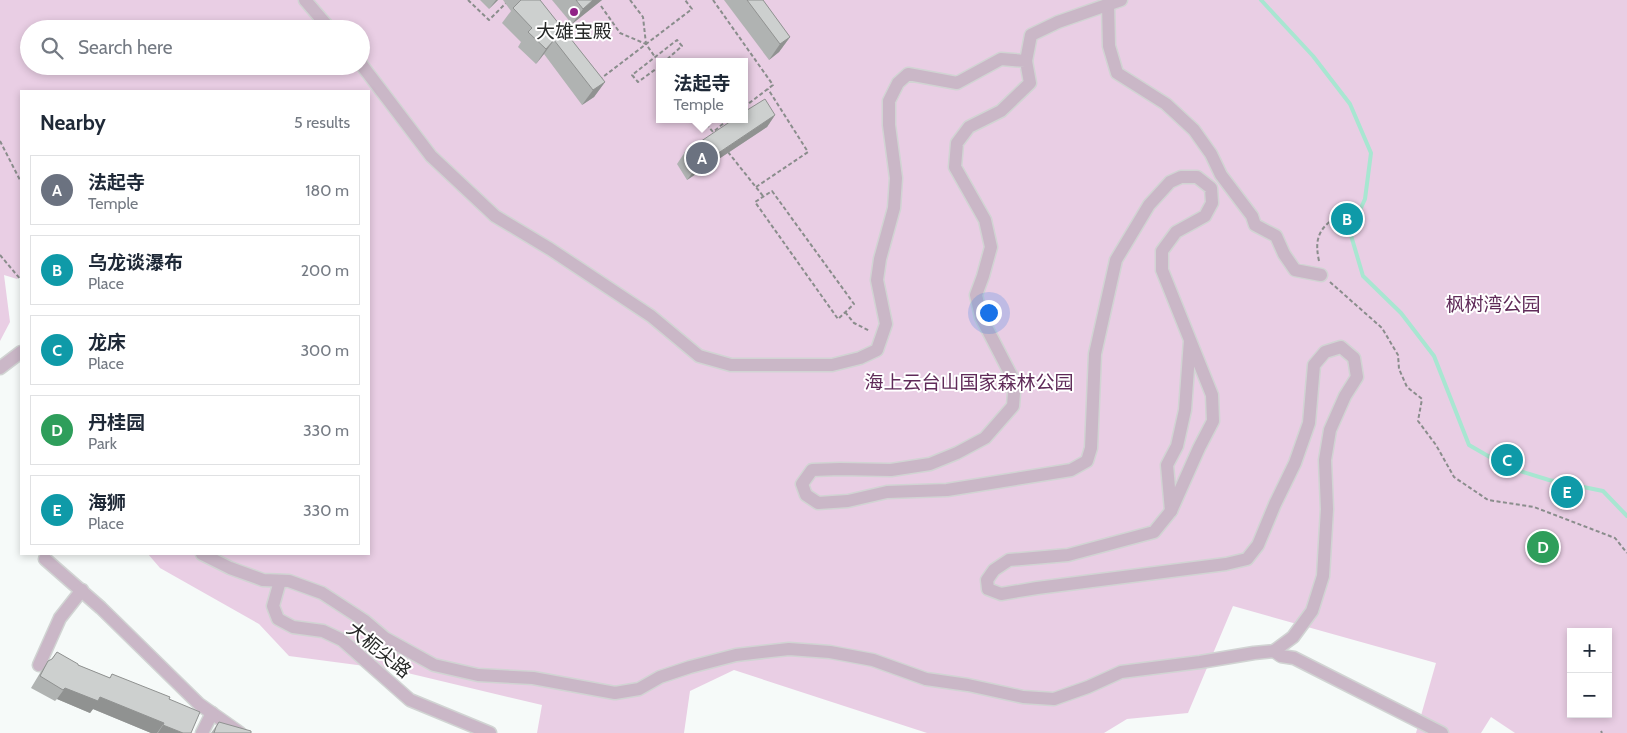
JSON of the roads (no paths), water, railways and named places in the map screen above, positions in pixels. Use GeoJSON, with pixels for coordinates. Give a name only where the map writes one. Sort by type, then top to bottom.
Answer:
{"type":"FeatureCollection","features":[{"type":"Feature","properties":{"kind":"street"},"geometry":{"type":"LineString","coordinates":[[306,0],[323,20]]}},
{"type":"Feature","properties":{"kind":"street"},"geometry":{"type":"LineString","coordinates":[[204,555],[230,568],[264,580],[289,581],[322,593],[365,621],[385,638],[434,665],[478,675],[533,678],[616,693],[639,688],[660,677],[690,667],[736,655],[789,649],[856,656],[873,660],[926,679],[968,685],[1023,697],[1054,700],[1121,672],[1274,651],[1293,637],[1312,611],[1323,576],[1327,509],[1325,460],[1330,430],[1345,396],[1357,377],[1354,358],[1341,347],[1325,352],[1314,364],[1309,423],[1295,462],[1258,545],[1247,559],[1226,564],[1001,594],[988,589],[987,580],[994,570],[1009,560],[1068,555],[1154,532],[1171,511],[1199,448],[1213,422],[1212,395],[1162,270],[1162,251],[1176,232],[1205,216],[1212,202],[1211,188],[1197,178],[1181,178],[1170,182],[1149,205],[1116,260],[1095,354],[1091,448],[1087,461],[1071,470],[947,490],[887,492],[848,501],[818,503],[806,495],[802,484],[812,470],[891,470],[930,464],[957,453],[985,438],[1013,406],[1011,375],[981,317],[976,295],[991,247],[985,220],[955,167],[957,142],[969,127],[1001,111],[1030,82],[1026,61],[1030,36],[1058,22],[1121,0]]}},
{"type":"Feature","properties":{"kind":"street"},"geometry":{"type":"LineString","coordinates":[[1108,4],[1109,46],[1117,73],[1166,104],[1194,130],[1211,154],[1220,176],[1252,216],[1254,225],[1276,236],[1284,254],[1295,270],[1321,275]]}},
{"type":"Feature","properties":{"kind":"street"},"geometry":{"type":"LineString","coordinates":[[369,75],[432,156],[495,216],[550,249],[652,316],[699,356],[730,365],[832,365],[860,358],[876,350],[886,324],[876,280],[894,208],[896,178],[889,125],[889,101],[898,83],[908,74],[957,83],[1001,59],[1026,61]]}},
{"type":"Feature","properties":{"kind":"street"},"geometry":{"type":"LineString","coordinates":[[1171,511],[1167,464],[1177,446],[1185,410],[1190,340]]}},
{"type":"Feature","properties":{"kind":"street"},"geometry":{"type":"LineString","coordinates":[[0,368],[20,353]]}},
{"type":"Feature","properties":{"kind":"street"},"geometry":{"type":"LineString","coordinates":[[45,559],[82,590],[199,704],[240,733]]}},
{"type":"Feature","properties":{"kind":"street","name":"大枙尖路"},"geometry":{"type":"LineString","coordinates":[[280,581],[273,606],[278,620],[293,626],[323,631],[342,640],[410,700],[490,733]]}},
{"type":"Feature","properties":{"kind":"street"},"geometry":{"type":"LineString","coordinates":[[39,664],[60,618],[82,590]]}},
{"type":"Feature","properties":{"kind":"street"},"geometry":{"type":"LineString","coordinates":[[1274,651],[1281,656],[1294,658],[1442,733]]}},
{"type":"Feature","properties":{"kind":"street"},"geometry":{"type":"LineString","coordinates":[[202,733],[212,713]]}},
{"type":"Feature","properties":{"kind":"waterway"},"geometry":{"type":"LineString","coordinates":[[1261,0],[1313,56],[1350,104],[1371,153],[1365,199],[1350,232],[1363,276],[1401,313],[1434,356],[1469,445],[1507,467],[1549,480],[1603,491],[1627,516]]}},
{"type":"Feature","properties":{"kind":"place","name":"大雄宝殿"},"geometry":{"type":"Point","coordinates":[574,12]}},
{"type":"Feature","properties":{"kind":"place","name":"法起寺"},"geometry":{"type":"Point","coordinates":[702,158]}},
{"type":"Feature","properties":{"kind":"place","name":"乌龙谈瀑布"},"geometry":{"type":"Point","coordinates":[1347,219]}},
{"type":"Feature","properties":{"kind":"place","name":"龙床"},"geometry":{"type":"Point","coordinates":[1507,460]}},
{"type":"Feature","properties":{"kind":"place","name":"海狮"},"geometry":{"type":"Point","coordinates":[1567,492]}},
{"type":"Feature","properties":{"kind":"place","name":"丹桂园"},"geometry":{"type":"Point","coordinates":[1543,547]}},
{"type":"Feature","properties":{"kind":"park label","name":"枫树湾公园"},"geometry":{"type":"Point","coordinates":[1493,304]}},
{"type":"Feature","properties":{"kind":"park label","name":"海上云台山国家森林公园"},"geometry":{"type":"Point","coordinates":[969,382]}}]}
